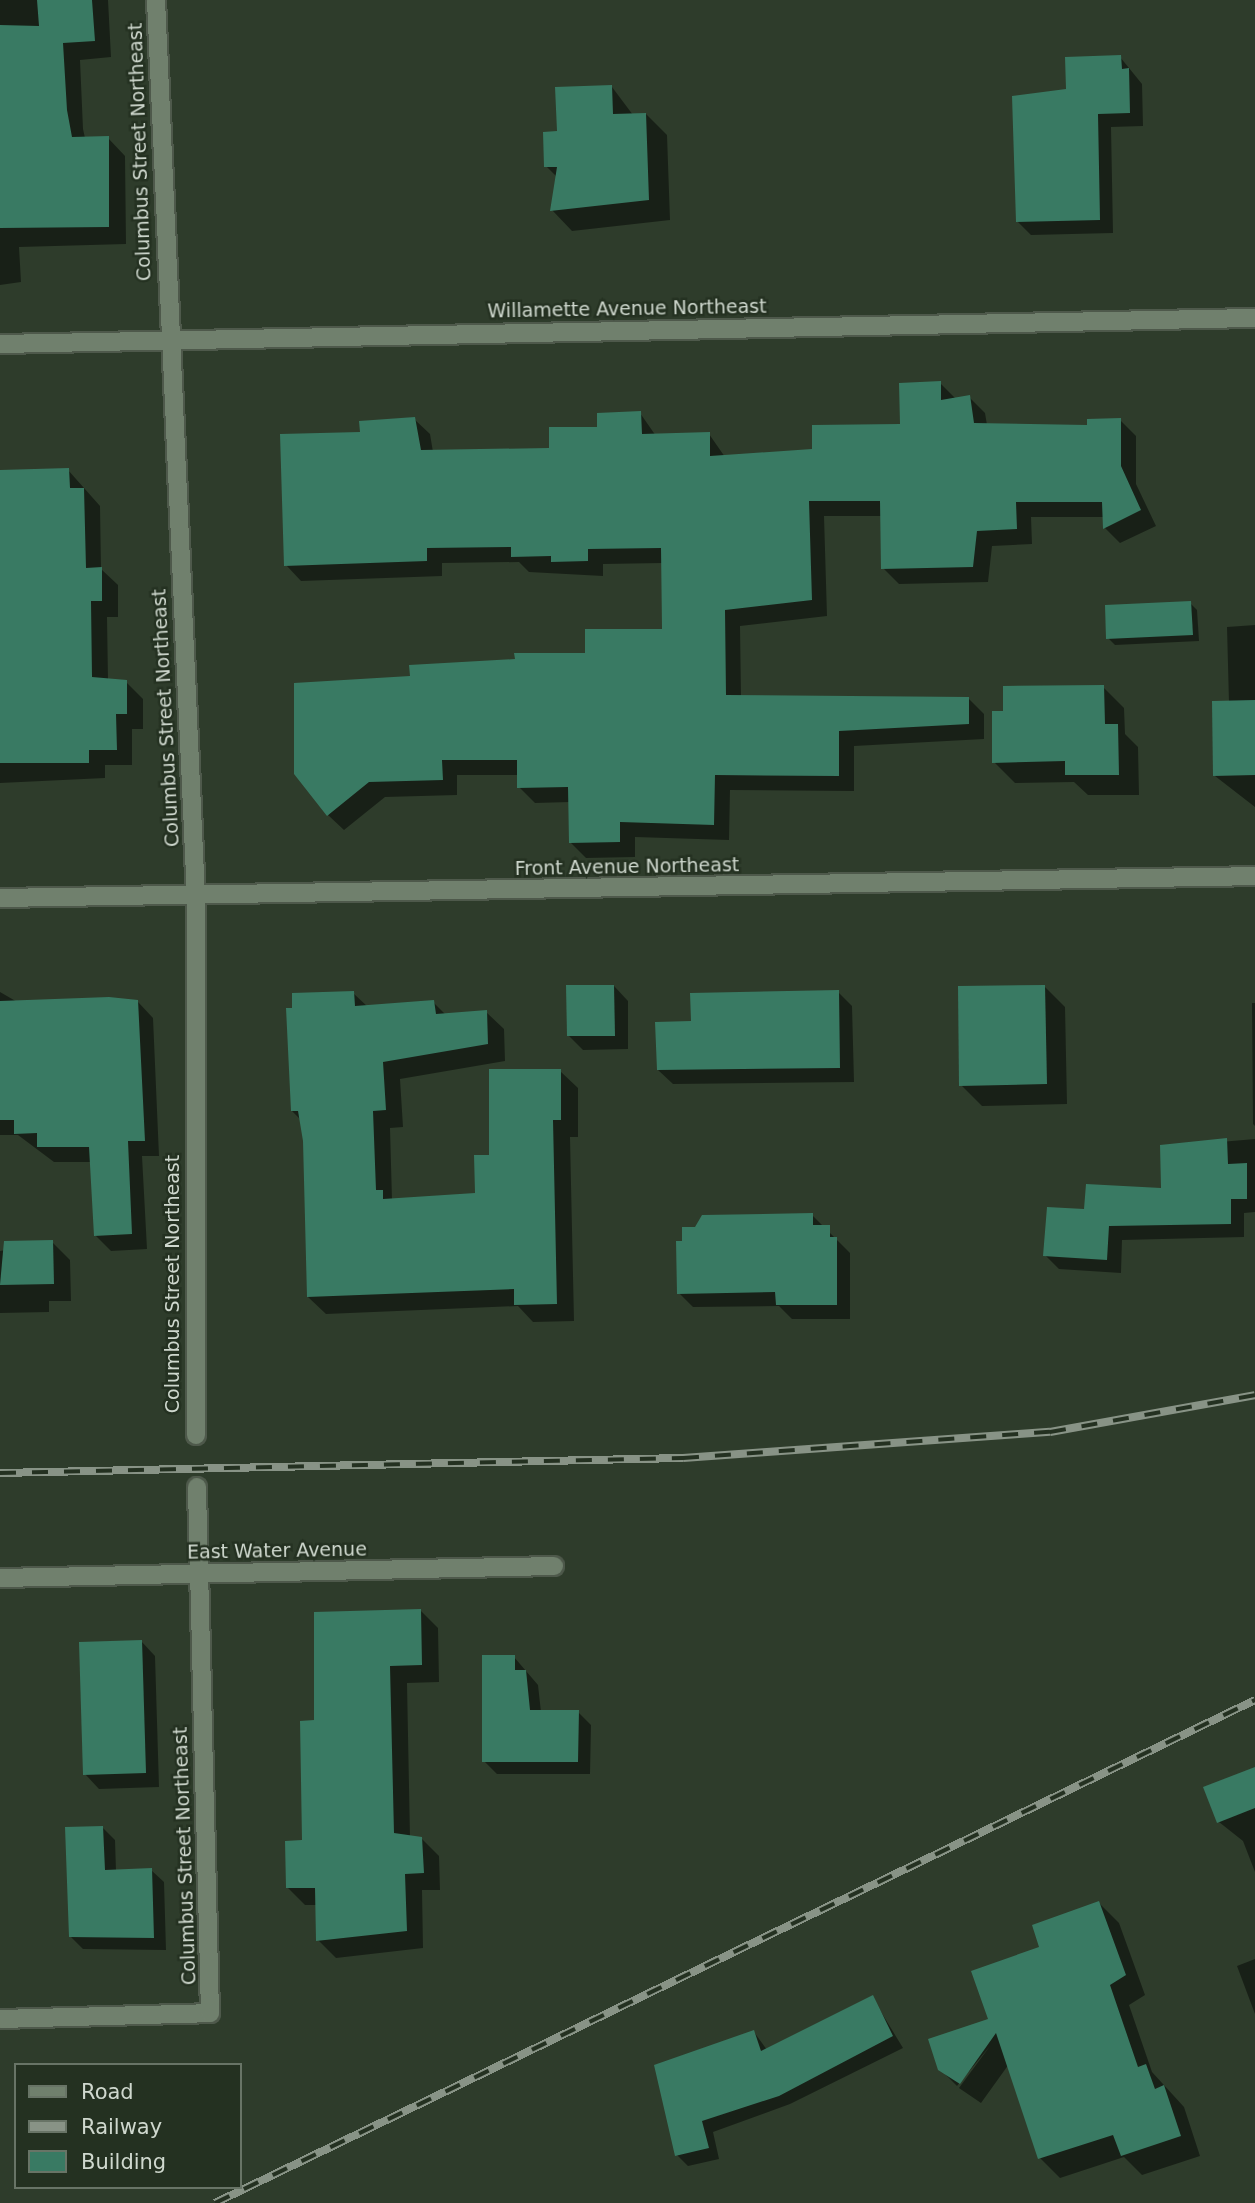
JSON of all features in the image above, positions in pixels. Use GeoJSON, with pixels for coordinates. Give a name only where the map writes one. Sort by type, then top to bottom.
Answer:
{"type":"FeatureCollection","features":[{"type":"Feature","properties":{"kind":"street","name":"Columbus Street Northeast"},"geometry":{"type":"LineString","coordinates":[[156,0],[168,340],[195,897],[195,1435]]}},
{"type":"Feature","properties":{"kind":"street","name":"Willamette Avenue Northeast"},"geometry":{"type":"LineString","coordinates":[[0,344],[1255,318]]}},
{"type":"Feature","properties":{"kind":"street","name":"Front Avenue Northeast"},"geometry":{"type":"LineString","coordinates":[[0,898],[195,897],[1255,876]]}},
{"type":"Feature","properties":{"kind":"street","name":"Columbus Street Northeast"},"geometry":{"type":"LineString","coordinates":[[0,2019],[211,2013],[197,1487]]}},
{"type":"Feature","properties":{"kind":"street","name":"East Water Avenue"},"geometry":{"type":"LineString","coordinates":[[0,1578],[554,1566]]}},
{"type":"Feature","properties":{"kind":"building"},"geometry":{"type":"Polygon","coordinates":[[[37,0],[92,0],[95,41],[63,43],[67,110],[72,137],[109,136],[109,227],[0,228],[0,25],[39,26],[37,0]]]}},
{"type":"Feature","properties":{"kind":"building"},"geometry":{"type":"Polygon","coordinates":[[[1121,55],[1122,69],[1129,68],[1130,113],[1098,114],[1100,220],[1016,222],[1012,96],[1066,89],[1065,57],[1121,55]]]}},
{"type":"Feature","properties":{"kind":"building"},"geometry":{"type":"Polygon","coordinates":[[[612,85],[613,114],[646,113],[649,200],[550,211],[557,167],[544,167],[543,132],[557,131],[555,87],[612,85]]]}},
{"type":"Feature","properties":{"kind":"building"},"geometry":{"type":"Polygon","coordinates":[[[941,381],[941,400],[970,395],[974,423],[1087,425],[1087,419],[1121,418],[1121,466],[1141,510],[1103,529],[1102,502],[1016,502],[1017,529],[977,531],[973,567],[881,569],[880,501],[809,501],[812,600],[725,610],[726,695],[969,697],[969,724],[839,731],[839,776],[715,775],[714,825],[620,822],[620,842],[569,843],[568,787],[517,788],[517,760],[442,760],[443,780],[369,782],[327,816],[294,774],[294,683],[410,676],[409,665],[515,659],[514,653],[585,653],[585,629],[662,629],[661,548],[588,549],[588,561],[551,562],[551,556],[511,557],[511,547],[427,548],[427,561],[284,566],[280,434],[360,432],[359,421],[415,417],[421,450],[549,448],[549,427],[597,427],[597,413],[641,411],[642,434],[710,432],[710,456],[812,449],[812,425],[900,424],[899,383],[941,381]]]}},
{"type":"Feature","properties":{"kind":"building"},"geometry":{"type":"Polygon","coordinates":[[[69,468],[70,488],[84,488],[86,568],[102,567],[102,601],[91,601],[92,677],[127,680],[127,714],[116,714],[117,750],[89,750],[89,763],[0,763],[0,470],[69,468]]]}},
{"type":"Feature","properties":{"kind":"building"},"geometry":{"type":"Polygon","coordinates":[[[1191,601],[1193,635],[1106,639],[1105,605],[1191,601]]]}},
{"type":"Feature","properties":{"kind":"building"},"geometry":{"type":"Polygon","coordinates":[[[1104,685],[1105,724],[1118,724],[1119,775],[1065,775],[1065,761],[992,763],[992,711],[1003,711],[1003,686],[1104,685]]]}},
{"type":"Feature","properties":{"kind":"building"},"geometry":{"type":"Polygon","coordinates":[[[1255,700],[1255,775],[1213,776],[1212,701],[1255,700]]]}},
{"type":"Feature","properties":{"kind":"building"},"geometry":{"type":"Polygon","coordinates":[[[566,985],[614,985],[615,1036],[567,1036],[566,985]]]}},
{"type":"Feature","properties":{"kind":"building"},"geometry":{"type":"Polygon","coordinates":[[[1045,985],[1047,1084],[959,1086],[958,986],[1045,985]]]}},
{"type":"Feature","properties":{"kind":"building"},"geometry":{"type":"Polygon","coordinates":[[[839,990],[840,1068],[657,1070],[655,1022],[691,1021],[690,993],[839,990]]]}},
{"type":"Feature","properties":{"kind":"building"},"geometry":{"type":"Polygon","coordinates":[[[354,991],[355,1006],[434,1000],[436,1014],[487,1010],[488,1044],[383,1062],[386,1110],[373,1111],[376,1190],[383,1190],[383,1199],[475,1193],[474,1155],[489,1155],[489,1069],[561,1069],[561,1120],[553,1120],[557,1304],[514,1305],[514,1289],[307,1297],[303,1141],[298,1111],[291,1111],[286,1008],[292,1008],[292,993],[354,991]]]}},
{"type":"Feature","properties":{"kind":"building"},"geometry":{"type":"Polygon","coordinates":[[[109,997],[138,1000],[145,1141],[128,1141],[132,1234],[94,1236],[89,1147],[37,1147],[37,1133],[14,1134],[14,1120],[0,1120],[0,1001],[109,997]]]}},
{"type":"Feature","properties":{"kind":"building"},"geometry":{"type":"Polygon","coordinates":[[[1227,1138],[1228,1164],[1247,1163],[1247,1199],[1231,1199],[1231,1224],[1109,1226],[1107,1260],[1043,1256],[1047,1207],[1084,1209],[1086,1184],[1161,1188],[1160,1145],[1227,1138]]]}},
{"type":"Feature","properties":{"kind":"building"},"geometry":{"type":"Polygon","coordinates":[[[813,1213],[813,1225],[830,1225],[830,1237],[837,1237],[837,1305],[776,1305],[775,1292],[677,1294],[676,1241],[682,1241],[682,1227],[695,1227],[702,1215],[813,1213]]]}},
{"type":"Feature","properties":{"kind":"building"},"geometry":{"type":"Polygon","coordinates":[[[53,1240],[54,1284],[0,1285],[4,1241],[53,1240]]]}},
{"type":"Feature","properties":{"kind":"building"},"geometry":{"type":"Polygon","coordinates":[[[421,1609],[422,1665],[390,1666],[394,1833],[422,1837],[424,1873],[405,1874],[407,1931],[316,1941],[315,1888],[286,1888],[285,1841],[302,1840],[300,1721],[314,1720],[314,1612],[421,1609]]]}},
{"type":"Feature","properties":{"kind":"building"},"geometry":{"type":"Polygon","coordinates":[[[142,1640],[146,1773],[83,1775],[79,1642],[142,1640]]]}},
{"type":"Feature","properties":{"kind":"building"},"geometry":{"type":"Polygon","coordinates":[[[482,1655],[515,1655],[515,1670],[526,1670],[530,1710],[579,1710],[578,1762],[482,1762],[482,1655]]]}},
{"type":"Feature","properties":{"kind":"building"},"geometry":{"type":"Polygon","coordinates":[[[1255,1767],[1255,1808],[1217,1823],[1203,1787],[1255,1767]]]}},
{"type":"Feature","properties":{"kind":"building"},"geometry":{"type":"Polygon","coordinates":[[[103,1826],[105,1870],[152,1868],[154,1938],[69,1937],[65,1827],[103,1826]]]}},
{"type":"Feature","properties":{"kind":"building"},"geometry":{"type":"Polygon","coordinates":[[[1099,1901],[1126,1975],[1110,1985],[1138,2067],[1146,2064],[1155,2089],[1164,2085],[1181,2136],[1121,2156],[1113,2135],[1038,2159],[996,2033],[960,2084],[938,2070],[928,2039],[988,2019],[971,1971],[1039,1947],[1032,1925],[1099,1901]]]}},
{"type":"Feature","properties":{"kind":"building"},"geometry":{"type":"Polygon","coordinates":[[[873,1995],[893,2036],[779,2096],[702,2121],[709,2148],[675,2156],[654,2065],[754,2030],[761,2051],[873,1995]]]}},
{"type":"Feature","properties":{"kind":"railway"},"geometry":{"type":"LineString","coordinates":[[0,1473],[683,1458],[1050,1432],[1255,1395]]}},
{"type":"Feature","properties":{"kind":"railway"},"geometry":{"type":"LineString","coordinates":[[215,2203],[1255,1700]]}}]}
